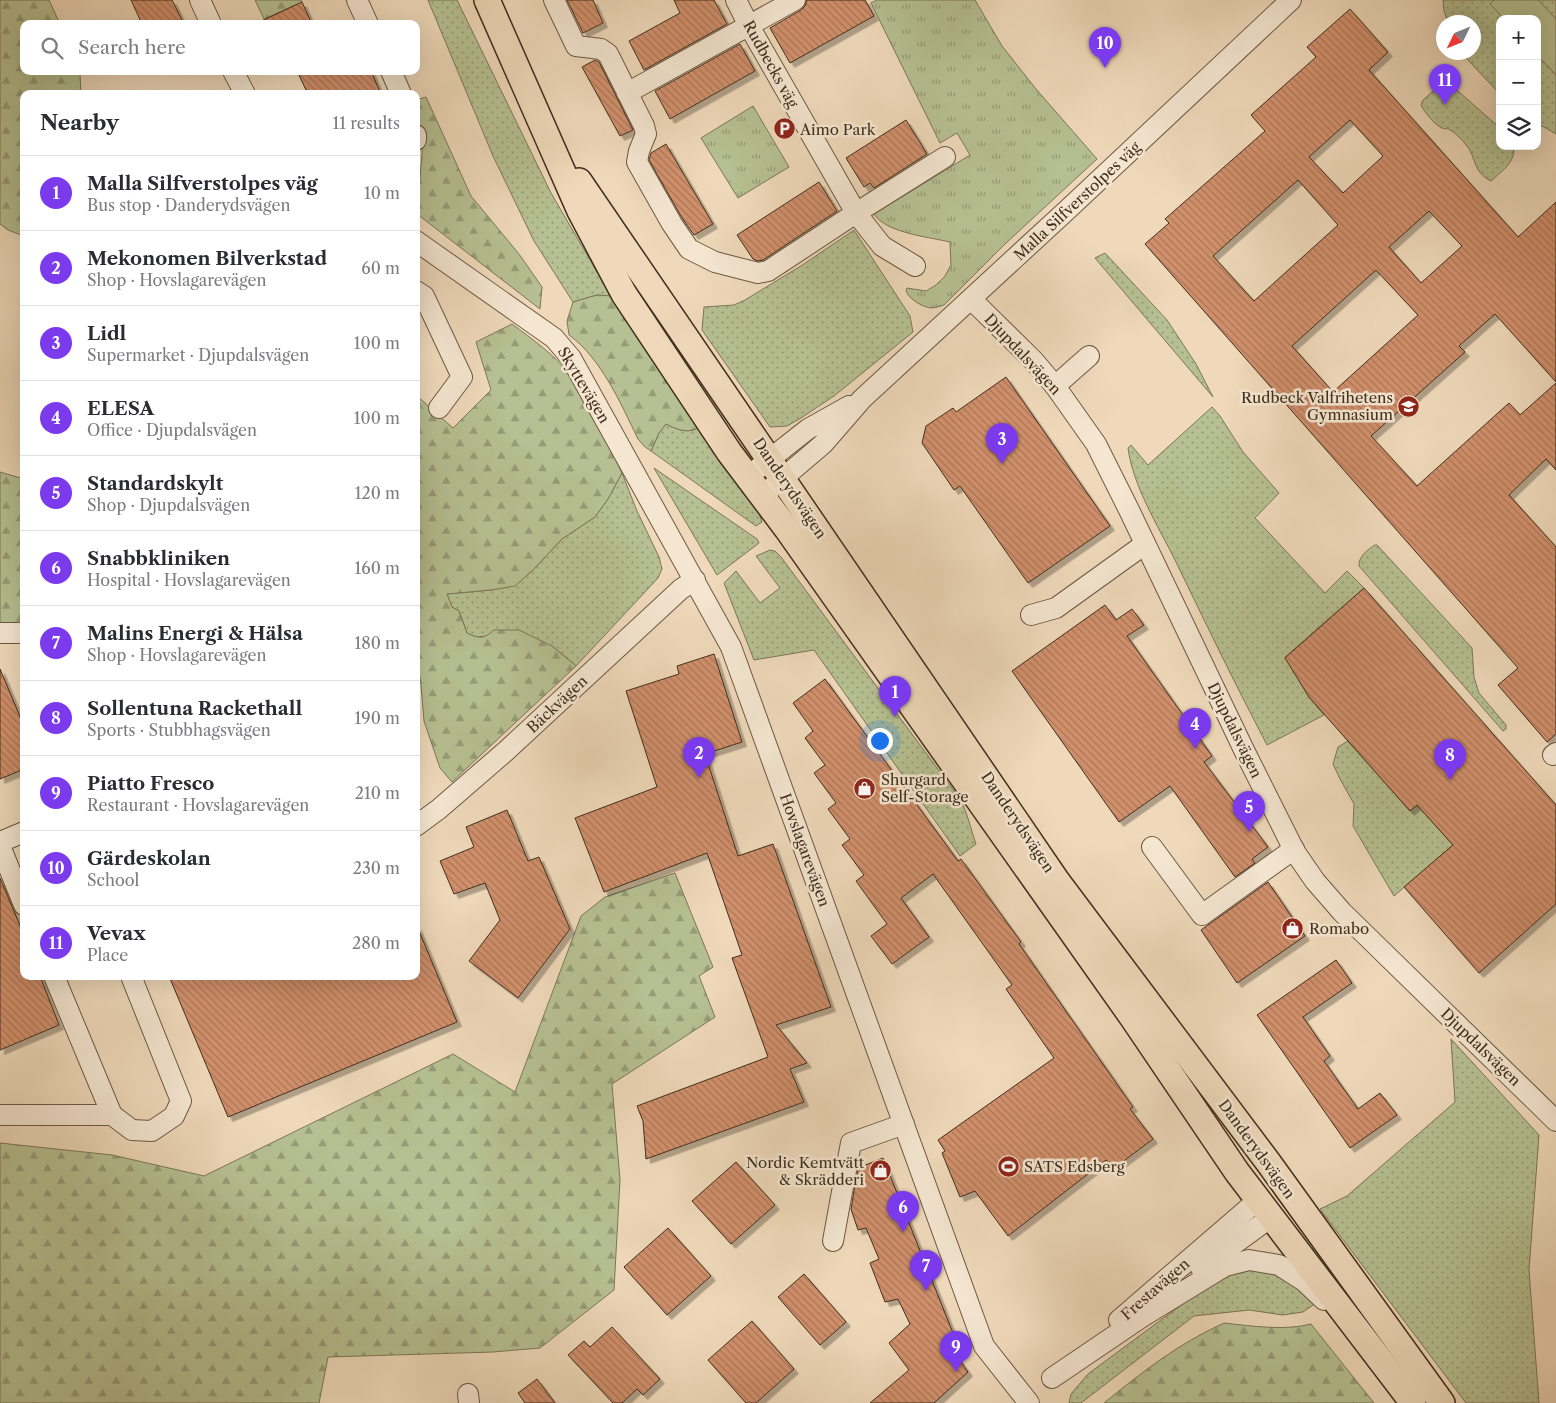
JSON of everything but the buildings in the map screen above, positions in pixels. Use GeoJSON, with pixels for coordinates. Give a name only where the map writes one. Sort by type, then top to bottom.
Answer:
{"type":"FeatureCollection","features":[{"type":"Feature","properties":{"kind":"main road","name":"Danderydsvägen"},"geometry":{"type":"LineString","coordinates":[[487,0],[580,211],[624,294],[729,452],[1268,1207],[1413,1403]]}},
{"type":"Feature","properties":{"kind":"main road","name":"Danderydsvägen"},"geometry":{"type":"LineString","coordinates":[[544,129],[1057,881],[1268,1162],[1442,1403]]}},
{"type":"Feature","properties":{"kind":"main road"},"geometry":{"type":"LineString","coordinates":[[1268,1162],[1268,1207],[1348,1273]]}},
{"type":"Feature","properties":{"kind":"street"},"geometry":{"type":"LineString","coordinates":[[200,0],[209,20]]}},
{"type":"Feature","properties":{"kind":"street"},"geometry":{"type":"LineString","coordinates":[[357,0],[366,20]]}},
{"type":"Feature","properties":{"kind":"street"},"geometry":{"type":"LineString","coordinates":[[554,0],[576,46],[601,49],[608,54],[644,126],[646,134],[637,162],[672,224],[689,249],[716,262],[758,273],[768,271],[945,157]]}},
{"type":"Feature","properties":{"kind":"street","name":"Rudbecks väg"},"geometry":{"type":"LineString","coordinates":[[736,0],[856,213],[882,246],[915,266]]}},
{"type":"Feature","properties":{"kind":"street"},"geometry":{"type":"LineString","coordinates":[[627,92],[795,0]]}},
{"type":"Feature","properties":{"kind":"street","name":"Malla Silfverstolpes väg"},"geometry":{"type":"LineString","coordinates":[[755,486],[777,469],[823,444],[862,399],[1290,0]]}},
{"type":"Feature","properties":{"kind":"street"},"geometry":{"type":"LineString","coordinates":[[393,75],[399,90]]}},
{"type":"Feature","properties":{"kind":"street","name":"Skyttevägen"},"geometry":{"type":"LineString","coordinates":[[420,244],[554,338],[571,358],[695,580]]}},
{"type":"Feature","properties":{"kind":"street"},"geometry":{"type":"LineString","coordinates":[[420,294],[424,296],[462,378],[439,408]]}},
{"type":"Feature","properties":{"kind":"street","name":"Djupdalsvägen"},"geometry":{"type":"LineString","coordinates":[[971,299],[1034,361],[1055,386],[1096,444],[1244,750],[1294,848],[1315,881],[1342,912],[1556,1120]]}},
{"type":"Feature","properties":{"kind":"street"},"geometry":{"type":"LineString","coordinates":[[1055,386],[1089,356]]}},
{"type":"Feature","properties":{"kind":"street"},"geometry":{"type":"LineString","coordinates":[[1031,615],[1056,608],[1145,544]]}},
{"type":"Feature","properties":{"kind":"street","name":"Bäckvägen"},"geometry":{"type":"LineString","coordinates":[[420,823],[439,810],[498,757],[680,589],[695,580]]}},
{"type":"Feature","properties":{"kind":"street","name":"Hovslagarevägen"},"geometry":{"type":"LineString","coordinates":[[695,580],[731,647],[984,1346],[1026,1402]]}},
{"type":"Feature","properties":{"kind":"street"},"geometry":{"type":"LineString","coordinates":[[0,633],[20,633]]}},
{"type":"Feature","properties":{"kind":"street"},"geometry":{"type":"LineString","coordinates":[[20,834],[0,844],[20,895]]}},
{"type":"Feature","properties":{"kind":"street"},"geometry":{"type":"LineString","coordinates":[[1152,847],[1202,915],[1294,848]]}},
{"type":"Feature","properties":{"kind":"street"},"geometry":{"type":"LineString","coordinates":[[56,980],[112,1115],[132,1130],[152,1131],[174,1116],[181,1101],[133,980]]}},
{"type":"Feature","properties":{"kind":"street"},"geometry":{"type":"LineString","coordinates":[[0,1115],[112,1115]]}},
{"type":"Feature","properties":{"kind":"street"},"geometry":{"type":"LineString","coordinates":[[834,1241],[851,1143],[904,1124]]}},
{"type":"Feature","properties":{"kind":"street","name":"Frestavägen"},"geometry":{"type":"LineString","coordinates":[[1142,1317],[1268,1207]]}},
{"type":"Feature","properties":{"kind":"street","name":"Frestavägen"},"geometry":{"type":"LineString","coordinates":[[1026,1402],[1052,1378],[1268,1207]]}},
{"type":"Feature","properties":{"kind":"street","name":"Frestavägen"},"geometry":{"type":"LineString","coordinates":[[1052,1378],[1142,1317],[1226,1266],[1249,1260],[1279,1266],[1304,1281],[1367,1343]]}},
{"type":"Feature","properties":{"kind":"green space"},"geometry":{"type":"Polygon","coordinates":[[[0,0],[49,0],[58,20],[20,20],[20,75],[80,75],[81,90],[20,90],[20,234],[8,230],[0,224],[0,0]]]}},
{"type":"Feature","properties":{"kind":"green space"},"geometry":{"type":"Polygon","coordinates":[[[255,0],[301,0],[302,2],[264,19],[255,0]]]}},
{"type":"Feature","properties":{"kind":"green space"},"geometry":{"type":"Polygon","coordinates":[[[428,0],[457,0],[551,193],[611,296],[597,295],[573,302],[534,241],[493,156],[428,0]]]}},
{"type":"Feature","properties":{"kind":"green space"},"geometry":{"type":"Polygon","coordinates":[[[877,0],[975,0],[1002,46],[1036,89],[1097,159],[1005,244],[944,305],[934,308],[916,302],[906,291],[907,288],[926,291],[945,276],[951,265],[950,242],[898,230],[888,226],[874,214],[970,155],[957,133],[940,143],[871,3],[877,0]]]}},
{"type":"Feature","properties":{"kind":"green space"},"geometry":{"type":"Polygon","coordinates":[[[1443,0],[1556,0],[1556,134],[1541,125],[1541,15],[1496,15],[1496,90],[1468,60],[1481,60],[1481,15],[1445,15],[1443,0]]]}},
{"type":"Feature","properties":{"kind":"green space"},"geometry":{"type":"Polygon","coordinates":[[[1494,0],[1538,0],[1556,19],[1556,75],[1541,59],[1541,15],[1500,15],[1490,4],[1494,0]]]}},
{"type":"Feature","properties":{"kind":"green space"},"geometry":{"type":"Polygon","coordinates":[[[1442,83],[1451,85],[1496,124],[1496,150],[1514,150],[1513,157],[1504,170],[1491,181],[1481,174],[1467,146],[1452,131],[1442,128],[1427,115],[1421,105],[1423,100],[1442,83]]]}},
{"type":"Feature","properties":{"kind":"green space"},"geometry":{"type":"Polygon","coordinates":[[[426,97],[471,196],[519,254],[542,287],[540,309],[420,216],[420,178],[423,142],[420,127],[420,99],[426,97]]]}},
{"type":"Feature","properties":{"kind":"green space"},"geometry":{"type":"Polygon","coordinates":[[[753,106],[789,167],[738,198],[701,138],[753,106]]]}},
{"type":"Feature","properties":{"kind":"green space"},"geometry":{"type":"Polygon","coordinates":[[[854,230],[910,316],[913,332],[834,396],[801,418],[787,426],[770,427],[702,330],[704,307],[734,305],[745,300],[804,264],[854,230]]]}},
{"type":"Feature","properties":{"kind":"green space"},"geometry":{"type":"Polygon","coordinates":[[[1105,253],[1167,320],[1196,364],[1213,397],[1095,258],[1105,253]]]}},
{"type":"Feature","properties":{"kind":"green space"},"geometry":{"type":"Polygon","coordinates":[[[597,295],[611,296],[634,327],[698,428],[686,431],[666,424],[659,433],[651,451],[638,439],[609,382],[591,356],[569,335],[567,321],[573,302],[597,295]]]}},
{"type":"Feature","properties":{"kind":"green space"},"geometry":{"type":"Polygon","coordinates":[[[512,324],[550,354],[578,386],[622,473],[608,499],[595,517],[562,539],[515,586],[447,594],[452,607],[459,611],[467,633],[481,637],[494,630],[519,630],[552,646],[576,666],[452,782],[440,768],[424,721],[420,678],[420,399],[453,428],[491,390],[476,342],[512,324]]]}},
{"type":"Feature","properties":{"kind":"green space"},"geometry":{"type":"Polygon","coordinates":[[[1212,407],[1243,452],[1279,493],[1255,518],[1325,593],[1347,571],[1364,588],[1285,657],[1309,697],[1324,715],[1267,745],[1147,506],[1135,477],[1128,448],[1131,445],[1148,465],[1212,407]]]}},
{"type":"Feature","properties":{"kind":"green space"},"geometry":{"type":"Polygon","coordinates":[[[666,424],[686,431],[698,428],[757,507],[762,522],[756,526],[651,451],[659,433],[666,424]]]}},
{"type":"Feature","properties":{"kind":"green space"},"geometry":{"type":"Polygon","coordinates":[[[654,468],[757,539],[759,543],[717,575],[654,468]]]}},
{"type":"Feature","properties":{"kind":"green space"},"geometry":{"type":"Polygon","coordinates":[[[0,472],[20,478],[20,622],[0,623],[0,472]]]}},
{"type":"Feature","properties":{"kind":"green space"},"geometry":{"type":"Polygon","coordinates":[[[622,473],[637,511],[659,557],[662,569],[658,578],[576,666],[552,646],[488,636],[476,637],[467,633],[459,611],[452,607],[447,594],[491,590],[515,585],[533,570],[562,539],[595,517],[608,499],[622,473]]]}},
{"type":"Feature","properties":{"kind":"green space"},"geometry":{"type":"Polygon","coordinates":[[[1375,545],[1472,648],[1474,677],[1479,693],[1506,725],[1506,729],[1503,731],[1359,566],[1362,556],[1375,545]]]}},
{"type":"Feature","properties":{"kind":"green space"},"geometry":{"type":"Polygon","coordinates":[[[770,550],[775,551],[781,557],[960,799],[976,844],[960,856],[814,650],[754,660],[724,583],[736,571],[760,603],[780,588],[756,556],[770,550]]]}},
{"type":"Feature","properties":{"kind":"green space"},"geometry":{"type":"Polygon","coordinates":[[[1348,741],[1410,811],[1417,805],[1453,845],[1394,896],[1353,826],[1354,804],[1333,764],[1338,747],[1348,741]]]}},
{"type":"Feature","properties":{"kind":"green space"},"geometry":{"type":"Polygon","coordinates":[[[675,873],[713,967],[699,976],[715,1017],[612,1084],[620,1180],[614,1290],[540,1348],[493,1352],[328,1357],[319,1403],[0,1403],[0,1143],[112,1155],[204,1176],[453,1054],[515,1092],[581,916],[605,897],[675,873]]]}},
{"type":"Feature","properties":{"kind":"green space"},"geometry":{"type":"Polygon","coordinates":[[[1451,1039],[1539,1135],[1529,1270],[1539,1403],[1466,1403],[1320,1209],[1347,1196],[1455,1102],[1451,1039]]]}},
{"type":"Feature","properties":{"kind":"green space"},"geometry":{"type":"Polygon","coordinates":[[[1256,1269],[1289,1282],[1316,1303],[1303,1312],[1283,1315],[1249,1310],[1194,1316],[1081,1403],[1069,1403],[1071,1394],[1088,1374],[1196,1294],[1231,1274],[1256,1269]]]}},
{"type":"Feature","properties":{"kind":"green space"},"geometry":{"type":"Polygon","coordinates":[[[1224,1323],[1279,1328],[1311,1324],[1374,1403],[1104,1403],[1176,1349],[1224,1323]]]}},
{"type":"Feature","properties":{"kind":"place","name":"Gärdeskolan"},"geometry":{"type":"Point","coordinates":[1105,68]}},
{"type":"Feature","properties":{"kind":"place","name":"Vevax"},"geometry":{"type":"Point","coordinates":[1445,105]}},
{"type":"Feature","properties":{"kind":"place","name":"Aimo Park"},"geometry":{"type":"Point","coordinates":[784,129]}},
{"type":"Feature","properties":{"kind":"place","name":"Rudbeck Valfrihetens Gymnasium"},"geometry":{"type":"Point","coordinates":[1409,406]}},
{"type":"Feature","properties":{"kind":"place","name":"Lidl"},"geometry":{"type":"Point","coordinates":[1002,464]}},
{"type":"Feature","properties":{"kind":"place","name":"Malla Silfverstolpes väg"},"geometry":{"type":"Point","coordinates":[895,717]}},
{"type":"Feature","properties":{"kind":"place","name":"ELESA"},"geometry":{"type":"Point","coordinates":[1195,749]}},
{"type":"Feature","properties":{"kind":"place","name":"Mekonomen Bilverkstad"},"geometry":{"type":"Point","coordinates":[699,778]}},
{"type":"Feature","properties":{"kind":"place","name":"Sollentuna Rackethall"},"geometry":{"type":"Point","coordinates":[1450,780]}},
{"type":"Feature","properties":{"kind":"place","name":"Shurgard Self-Storage"},"geometry":{"type":"Point","coordinates":[865,788]}},
{"type":"Feature","properties":{"kind":"place","name":"Standardskylt"},"geometry":{"type":"Point","coordinates":[1249,832]}},
{"type":"Feature","properties":{"kind":"place","name":"Romabo"},"geometry":{"type":"Point","coordinates":[1293,928]}},
{"type":"Feature","properties":{"kind":"place","name":"SATS Edsberg"},"geometry":{"type":"Point","coordinates":[1008,1166]}},
{"type":"Feature","properties":{"kind":"place","name":"Nordic Kemtvätt & Skrädderi"},"geometry":{"type":"Point","coordinates":[880,1171]}},
{"type":"Feature","properties":{"kind":"place","name":"Snabbkliniken"},"geometry":{"type":"Point","coordinates":[903,1232]}},
{"type":"Feature","properties":{"kind":"place","name":"Malins Energi & Hälsa"},"geometry":{"type":"Point","coordinates":[926,1291]}},
{"type":"Feature","properties":{"kind":"place","name":"Piatto Fresco"},"geometry":{"type":"Point","coordinates":[956,1372]}}]}
